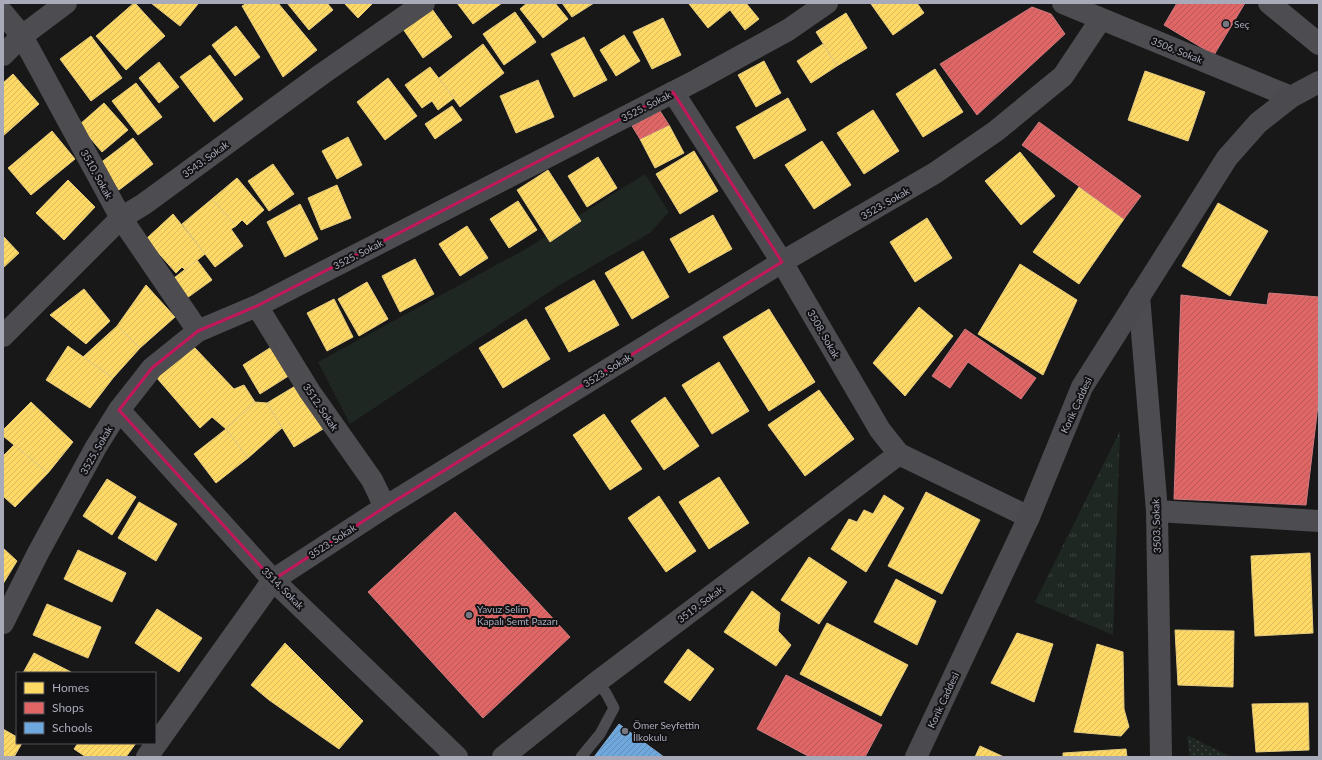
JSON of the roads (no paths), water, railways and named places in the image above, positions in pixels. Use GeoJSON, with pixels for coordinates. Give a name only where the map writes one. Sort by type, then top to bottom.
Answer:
{"type":"FeatureCollection","features":[{"type":"Feature","properties":{"kind":"main road","name":"Korik Caddesi"},"geometry":{"type":"LineString","coordinates":[[916,757],[1029,517],[1082,387],[1227,158],[1258,123],[1292,96],[1319,82]]}},
{"type":"Feature","properties":{"kind":"street"},"geometry":{"type":"LineString","coordinates":[[3,55],[22,36],[66,3]]}},
{"type":"Feature","properties":{"kind":"street","name":"3543. Sokak"},"geometry":{"type":"LineString","coordinates":[[3,336],[121,218],[144,204],[322,74],[424,3]]}},
{"type":"Feature","properties":{"kind":"street","name":"3525. Sokak"},"geometry":{"type":"LineString","coordinates":[[3,623],[38,553],[118,410],[152,368],[198,331],[257,306],[697,80],[788,30],[827,3]]}},
{"type":"Feature","properties":{"kind":"street","name":"3506. Sokak"},"geometry":{"type":"LineString","coordinates":[[1063,3],[1292,96]]}},
{"type":"Feature","properties":{"kind":"street"},"geometry":{"type":"LineString","coordinates":[[1269,3],[1319,44]]}},
{"type":"Feature","properties":{"kind":"street","name":"3510. Sokak"},"geometry":{"type":"LineString","coordinates":[[3,13],[22,36],[121,218],[198,331]]}},
{"type":"Feature","properties":{"kind":"street","name":"3523. Sokak"},"geometry":{"type":"LineString","coordinates":[[147,757],[274,580],[385,507],[782,262],[935,174],[996,130],[1063,76],[1101,19]]}},
{"type":"Feature","properties":{"kind":"street","name":"3508. Sokak"},"geometry":{"type":"LineString","coordinates":[[673,92],[782,262],[880,430],[899,454],[1029,517]]}},
{"type":"Feature","properties":{"kind":"street","name":"3503. Sokak"},"geometry":{"type":"LineString","coordinates":[[1139,296],[1157,511],[1161,757]]}},
{"type":"Feature","properties":{"kind":"street","name":"3512. Sokak"},"geometry":{"type":"LineString","coordinates":[[257,306],[310,392],[372,480],[385,507]]}},
{"type":"Feature","properties":{"kind":"street","name":"3514. Sokak"},"geometry":{"type":"LineString","coordinates":[[118,410],[274,580],[457,757]]}},
{"type":"Feature","properties":{"kind":"street","name":"3519. Sokak"},"geometry":{"type":"LineString","coordinates":[[503,757],[596,682],[899,454]]}},
{"type":"Feature","properties":{"kind":"street"},"geometry":{"type":"LineString","coordinates":[[1157,511],[1319,521]]}},
{"type":"Feature","properties":{"kind":"lane"},"geometry":{"type":"LineString","coordinates":[[581,757],[600,734],[614,708],[606,693],[596,682]]}},
{"type":"Feature","properties":{"kind":"place","name":"Seç"},"geometry":{"type":"Point","coordinates":[1226,24]}},
{"type":"Feature","properties":{"kind":"place","name":"Yavuz Selim Kapalı Semt Pazarı"},"geometry":{"type":"Point","coordinates":[469,615]}},
{"type":"Feature","properties":{"kind":"place","name":"Ömer Seyfettin İlkokulu"},"geometry":{"type":"Point","coordinates":[625,731]}}]}
